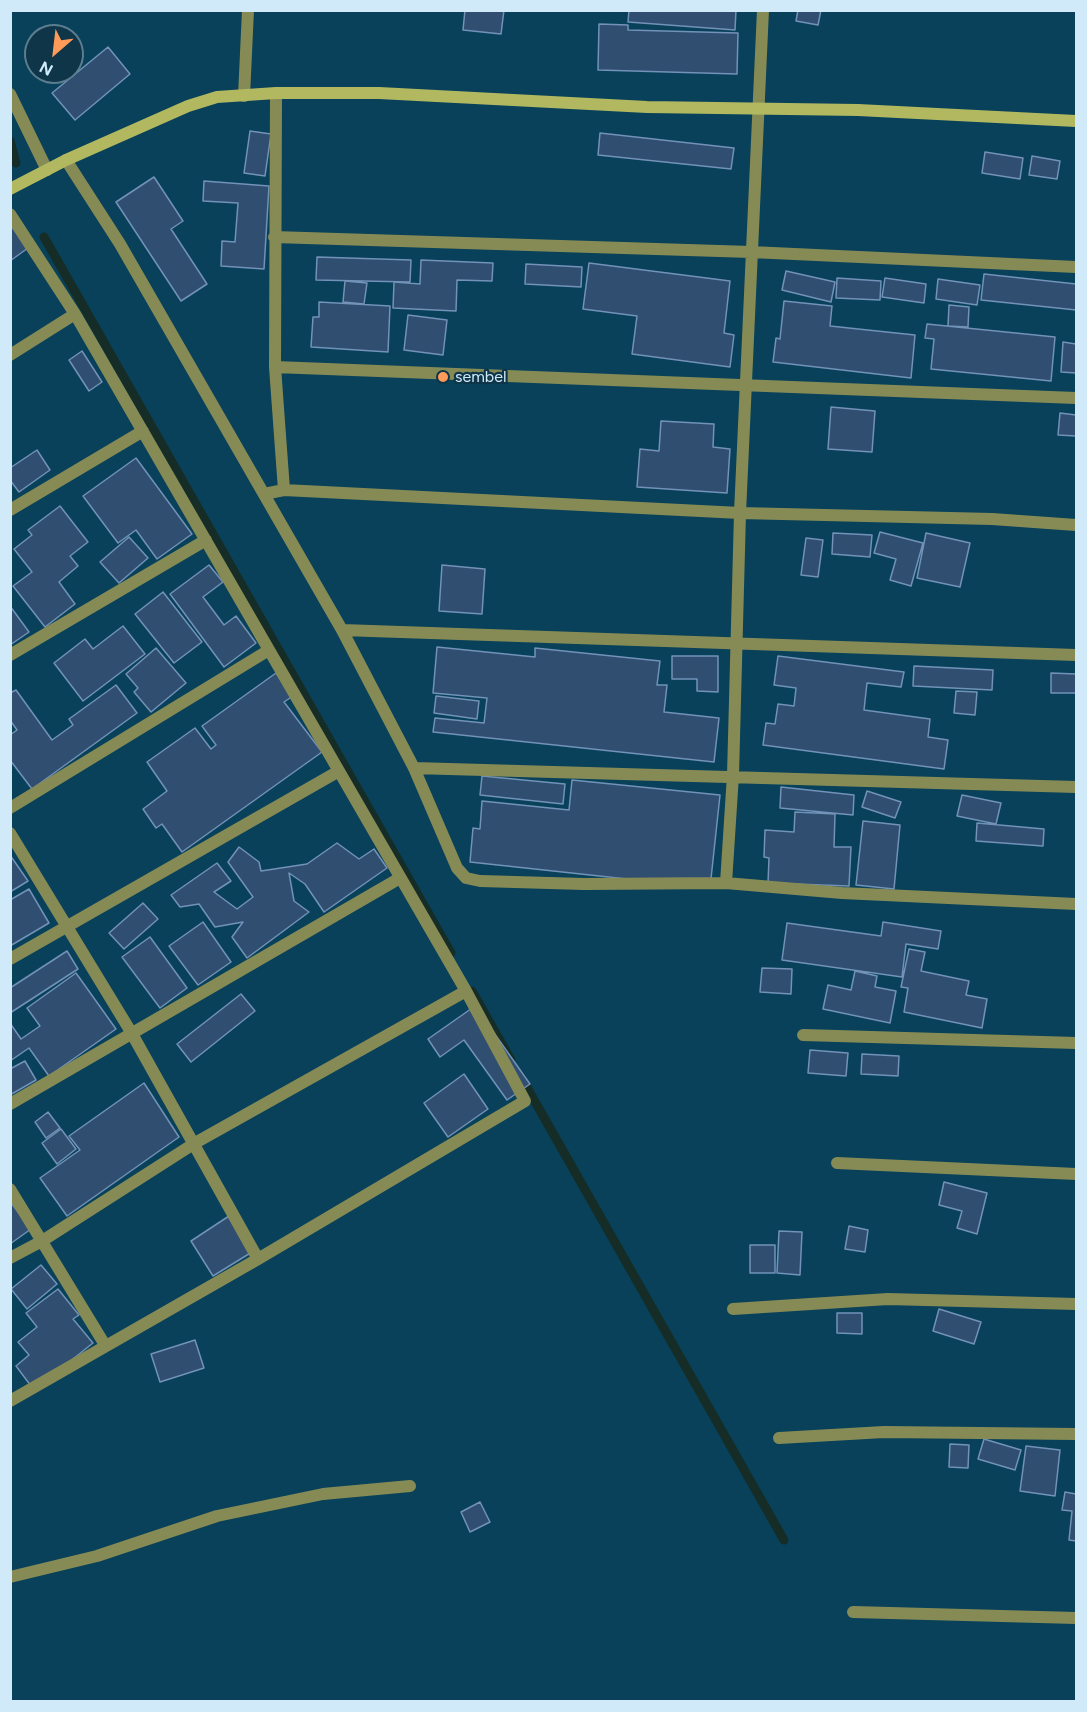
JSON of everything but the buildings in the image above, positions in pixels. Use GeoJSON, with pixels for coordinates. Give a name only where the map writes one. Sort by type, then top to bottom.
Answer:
{"type":"FeatureCollection","features":[{"type":"Feature","properties":{"kind":"street"},"geometry":{"type":"LineString","coordinates":[[244,96],[248,10]]}},
{"type":"Feature","properties":{"kind":"street"},"geometry":{"type":"LineString","coordinates":[[726,884],[733,775],[740,513],[763,10]]}},
{"type":"Feature","properties":{"kind":"street"},"geometry":{"type":"LineString","coordinates":[[276,93],[275,367],[284,490]]}},
{"type":"Feature","properties":{"kind":"street"},"geometry":{"type":"LineString","coordinates":[[10,189],[66,160],[188,106],[217,97],[276,93],[379,93],[758,110],[858,110],[1077,121]]}},
{"type":"Feature","properties":{"kind":"street"},"geometry":{"type":"LineString","coordinates":[[10,94],[47,170]]}},
{"type":"Feature","properties":{"kind":"street"},"geometry":{"type":"LineString","coordinates":[[66,160],[120,244],[342,630],[414,768],[457,868],[466,878],[480,881],[584,884],[726,884],[842,893],[1077,904]]}},
{"type":"Feature","properties":{"kind":"street"},"geometry":{"type":"LineString","coordinates":[[10,214],[75,314],[466,991],[525,1101],[258,1259],[10,1401]]}},
{"type":"Feature","properties":{"kind":"street"},"geometry":{"type":"LineString","coordinates":[[274,237],[751,252],[1077,267]]}},
{"type":"Feature","properties":{"kind":"street"},"geometry":{"type":"LineString","coordinates":[[10,355],[75,314]]}},
{"type":"Feature","properties":{"kind":"street"},"geometry":{"type":"LineString","coordinates":[[275,367],[1077,398]]}},
{"type":"Feature","properties":{"kind":"street"},"geometry":{"type":"LineString","coordinates":[[10,510],[142,431]]}},
{"type":"Feature","properties":{"kind":"street"},"geometry":{"type":"LineString","coordinates":[[264,494],[284,490],[740,513],[992,519],[1077,525]]}},
{"type":"Feature","properties":{"kind":"street"},"geometry":{"type":"LineString","coordinates":[[10,655],[206,540]]}},
{"type":"Feature","properties":{"kind":"street"},"geometry":{"type":"LineString","coordinates":[[342,630],[1077,655]]}},
{"type":"Feature","properties":{"kind":"street"},"geometry":{"type":"LineString","coordinates":[[10,808],[269,650]]}},
{"type":"Feature","properties":{"kind":"street"},"geometry":{"type":"LineString","coordinates":[[414,768],[733,775],[1077,787]]}},
{"type":"Feature","properties":{"kind":"street"},"geometry":{"type":"LineString","coordinates":[[10,959],[339,771]]}},
{"type":"Feature","properties":{"kind":"street"},"geometry":{"type":"LineString","coordinates":[[10,833],[131,1032],[258,1259]]}},
{"type":"Feature","properties":{"kind":"street"},"geometry":{"type":"LineString","coordinates":[[10,1104],[400,878]]}},
{"type":"Feature","properties":{"kind":"street"},"geometry":{"type":"LineString","coordinates":[[10,1258],[42,1241],[195,1143],[466,991]]}},
{"type":"Feature","properties":{"kind":"street"},"geometry":{"type":"LineString","coordinates":[[803,1035],[1077,1043]]}},
{"type":"Feature","properties":{"kind":"street"},"geometry":{"type":"LineString","coordinates":[[837,1163],[1077,1174]]}},
{"type":"Feature","properties":{"kind":"street"},"geometry":{"type":"LineString","coordinates":[[10,1189],[105,1345]]}},
{"type":"Feature","properties":{"kind":"street"},"geometry":{"type":"LineString","coordinates":[[733,1309],[888,1299],[1077,1304]]}},
{"type":"Feature","properties":{"kind":"street"},"geometry":{"type":"LineString","coordinates":[[779,1438],[884,1432],[1077,1434]]}},
{"type":"Feature","properties":{"kind":"street"},"geometry":{"type":"LineString","coordinates":[[10,1577],[97,1556],[217,1516],[323,1494],[410,1486]]}},
{"type":"Feature","properties":{"kind":"street"},"geometry":{"type":"LineString","coordinates":[[853,1612],[1077,1618]]}},
{"type":"Feature","properties":{"kind":"waterway"},"geometry":{"type":"LineString","coordinates":[[10,141],[16,163]]}},
{"type":"Feature","properties":{"kind":"waterway"},"geometry":{"type":"LineString","coordinates":[[44,237],[451,953]]}},
{"type":"Feature","properties":{"kind":"waterway"},"geometry":{"type":"LineString","coordinates":[[472,991],[511,1060]]}},
{"type":"Feature","properties":{"kind":"waterway"},"geometry":{"type":"LineString","coordinates":[[521,1077],[784,1540]]}},
{"type":"Feature","properties":{"kind":"place","name":"sembel"},"geometry":{"type":"Point","coordinates":[443,377]}}]}
